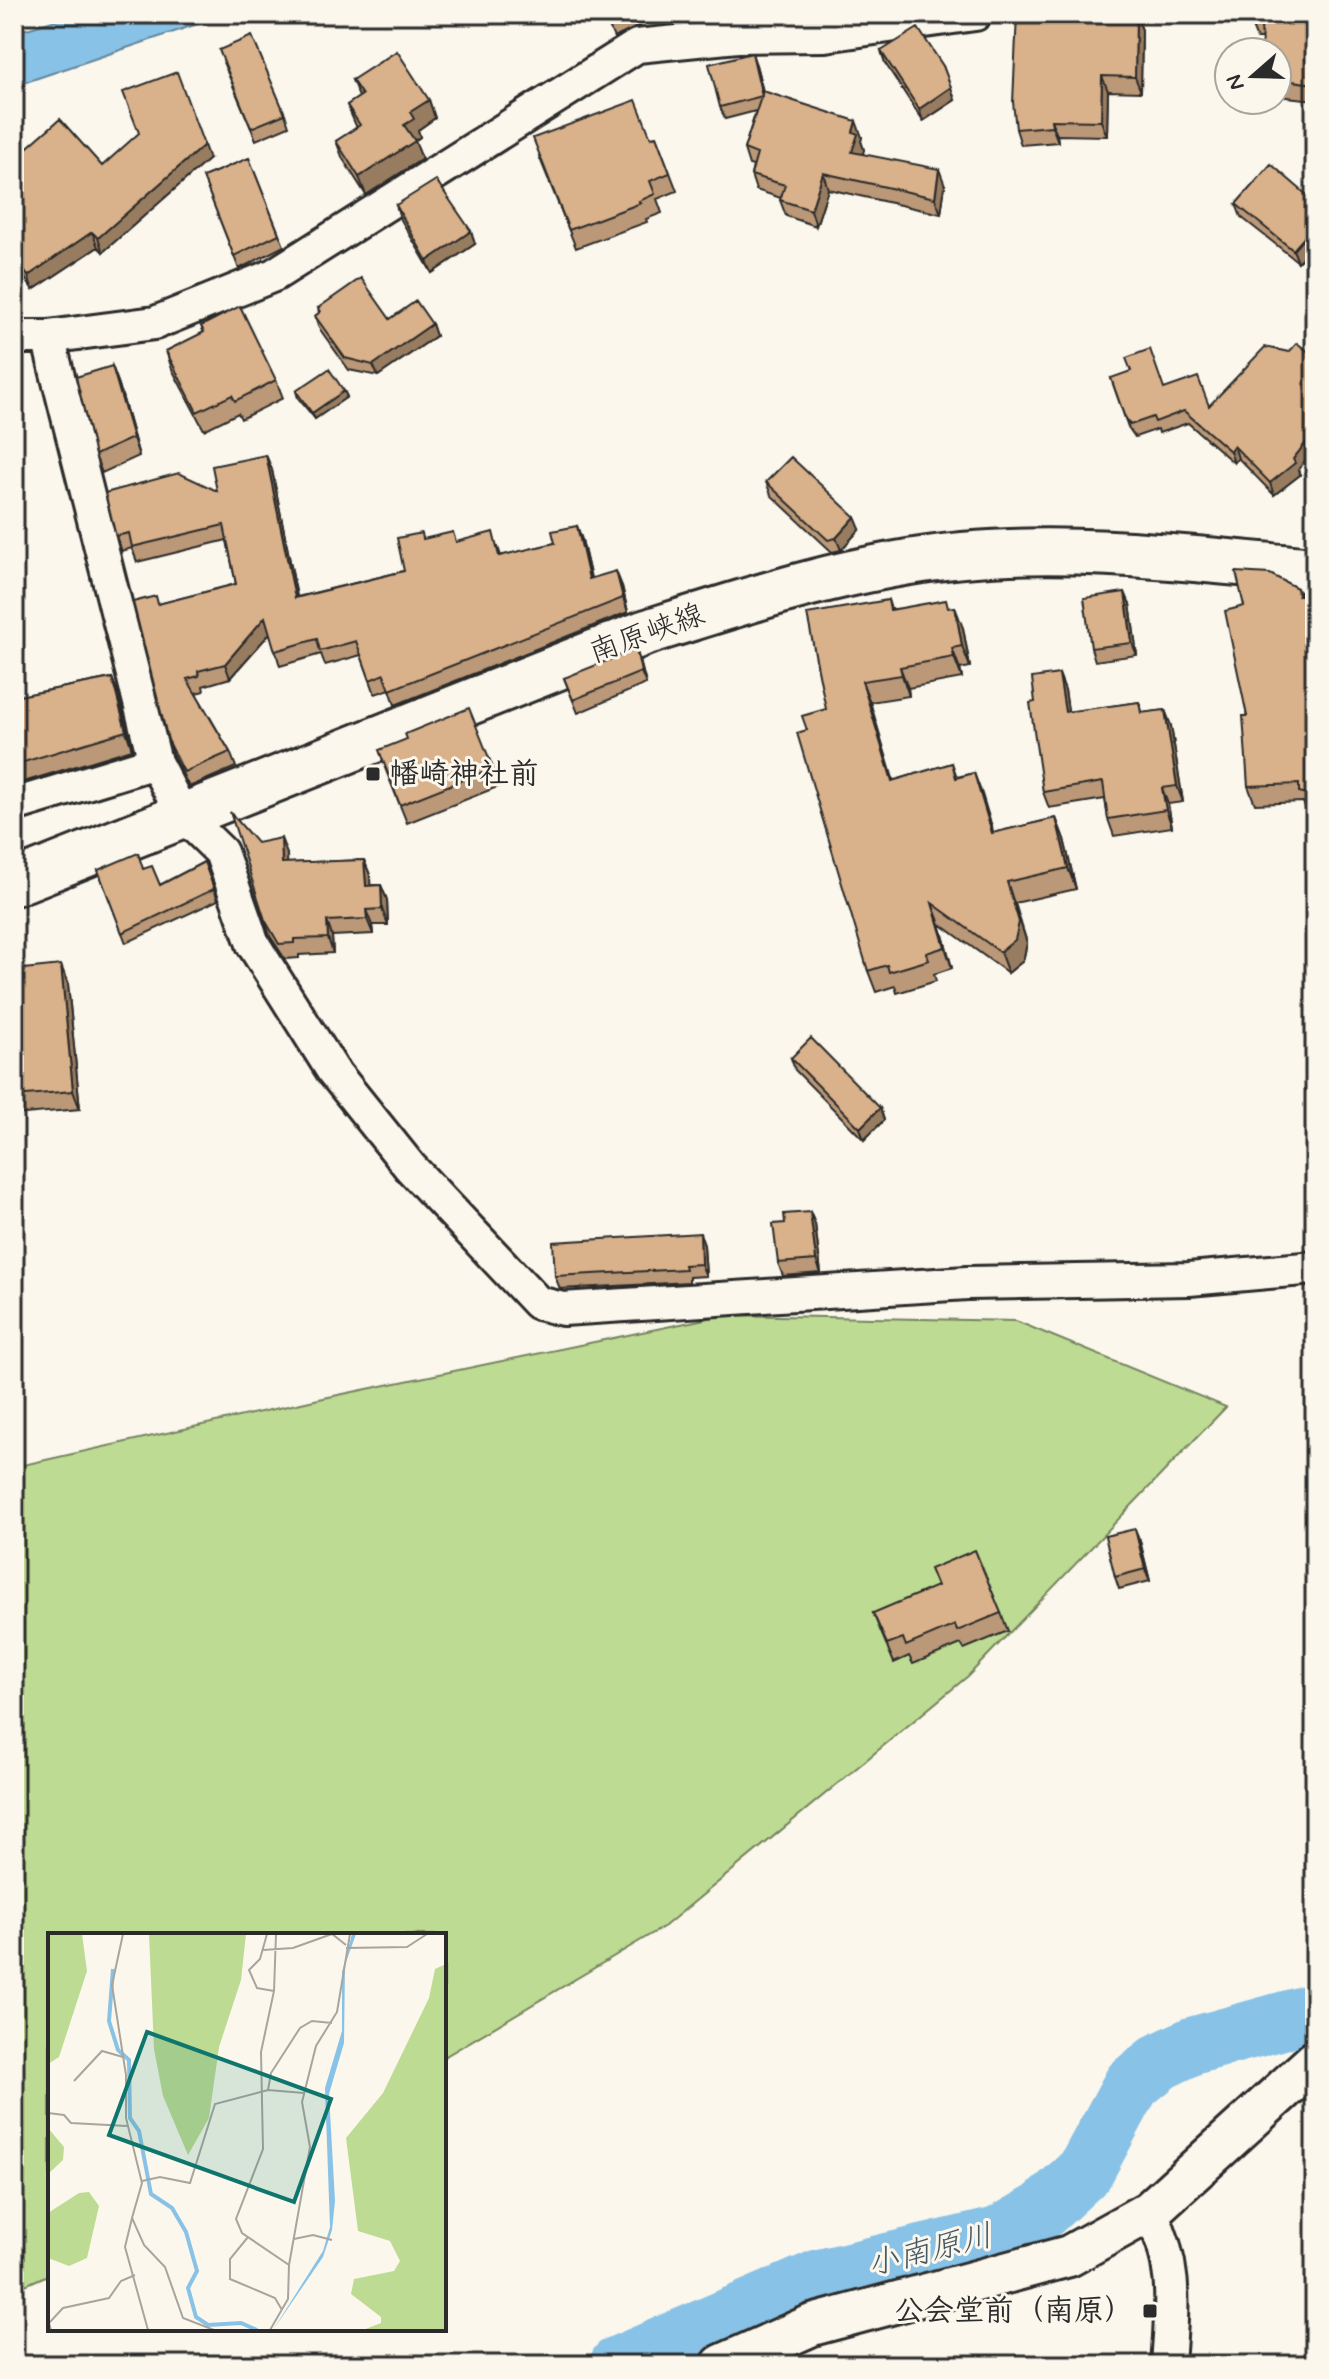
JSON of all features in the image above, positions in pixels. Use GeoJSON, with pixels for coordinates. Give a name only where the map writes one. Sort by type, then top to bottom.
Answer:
{"type":"FeatureCollection","features":[{"type":"Feature","properties":{"kind":"main road","name":"南原峡線"},"geometry":{"type":"LineString","coordinates":[[14,883],[644,633],[751,599],[850,574],[963,555],[1104,551],[1315,570]]}},
{"type":"Feature","properties":{"kind":"street"},"geometry":{"type":"LineString","coordinates":[[14,337],[48,337],[155,323],[274,275],[637,46],[737,36],[825,35],[975,14]]}},
{"type":"Feature","properties":{"kind":"street"},"geometry":{"type":"LineString","coordinates":[[48,337],[155,762],[182,814],[221,852],[253,944],[333,1071],[410,1167],[538,1303],[563,1309],[967,1283],[1189,1279],[1315,1268]]}},
{"type":"Feature","properties":{"kind":"street"},"geometry":{"type":"LineString","coordinates":[[14,805],[155,762]]}},
{"type":"Feature","properties":{"kind":"street"},"geometry":{"type":"LineString","coordinates":[[722,2365],[812,2325],[1069,2256],[1150,2211],[1315,2061]]}},
{"type":"Feature","properties":{"kind":"street"},"geometry":{"type":"LineString","coordinates":[[1150,2211],[1166,2244],[1173,2291],[1168,2365]]}},
{"type":"Feature","properties":{"kind":"green space"},"geometry":{"type":"Polygon","coordinates":[[[724,1315],[1016,1321],[1226,1407],[968,1676],[665,1926],[446,2056],[446,1933],[48,1933],[48,2275],[14,2290],[14,1467],[319,1399],[724,1315]]]}},
{"type":"Feature","properties":{"kind":"water"},"geometry":{"type":"Polygon","coordinates":[[[75,14],[227,14],[14,86],[14,33],[75,14]]]}},
{"type":"Feature","properties":{"kind":"building"},"geometry":{"type":"Polygon","coordinates":[[[605,14],[627,14],[608,23],[605,14]]]}},
{"type":"Feature","properties":{"kind":"building"},"geometry":{"type":"Polygon","coordinates":[[[1017,14],[1136,15],[1135,77],[1102,76],[1101,121],[1051,120],[1052,126],[1016,129],[1013,102],[1017,14]]]}},
{"type":"Feature","properties":{"kind":"building"},"geometry":{"type":"Polygon","coordinates":[[[1251,14],[1315,14],[1315,84],[1293,81],[1293,36],[1261,36],[1261,22],[1250,22],[1251,14]]]}},
{"type":"Feature","properties":{"kind":"building"},"geometry":{"type":"Polygon","coordinates":[[[918,28],[943,66],[951,87],[919,109],[881,51],[918,28]]]}},
{"type":"Feature","properties":{"kind":"building"},"geometry":{"type":"Polygon","coordinates":[[[252,36],[285,114],[251,128],[219,50],[252,36]]]}},
{"type":"Feature","properties":{"kind":"building"},"geometry":{"type":"Polygon","coordinates":[[[397,51],[429,100],[410,112],[414,119],[404,125],[415,141],[359,177],[336,141],[360,125],[347,105],[362,95],[352,80],[397,51]]]}},
{"type":"Feature","properties":{"kind":"building"},"geometry":{"type":"Polygon","coordinates":[[[752,53],[762,96],[720,107],[709,64],[752,53]]]}},
{"type":"Feature","properties":{"kind":"building"},"geometry":{"type":"Polygon","coordinates":[[[177,72],[204,145],[98,238],[92,232],[28,276],[14,257],[14,159],[60,119],[102,166],[139,133],[123,92],[177,72]]]}},
{"type":"Feature","properties":{"kind":"building"},"geometry":{"type":"Polygon","coordinates":[[[763,91],[856,121],[853,132],[858,134],[852,152],[939,169],[935,198],[823,173],[811,210],[780,200],[785,185],[751,175],[757,154],[744,149],[763,91]]]}},
{"type":"Feature","properties":{"kind":"building"},"geometry":{"type":"Polygon","coordinates":[[[636,100],[651,138],[656,136],[670,173],[650,181],[655,194],[639,201],[641,203],[569,230],[533,138],[636,100]]]}},
{"type":"Feature","properties":{"kind":"building"},"geometry":{"type":"Polygon","coordinates":[[[249,158],[279,234],[234,256],[203,177],[249,158]]]}},
{"type":"Feature","properties":{"kind":"building"},"geometry":{"type":"Polygon","coordinates":[[[1271,164],[1315,202],[1315,225],[1293,250],[1236,204],[1271,164]]]}},
{"type":"Feature","properties":{"kind":"building"},"geometry":{"type":"Polygon","coordinates":[[[436,180],[471,231],[427,261],[396,205],[436,180]]]}},
{"type":"Feature","properties":{"kind":"building"},"geometry":{"type":"Polygon","coordinates":[[[361,278],[390,319],[416,301],[432,324],[373,365],[345,358],[315,316],[320,312],[318,308],[361,278]]]}},
{"type":"Feature","properties":{"kind":"building"},"geometry":{"type":"Polygon","coordinates":[[[240,306],[276,380],[235,401],[232,395],[197,412],[166,351],[204,332],[201,326],[240,306]]]}},
{"type":"Feature","properties":{"kind":"building"},"geometry":{"type":"Polygon","coordinates":[[[1297,343],[1315,357],[1315,431],[1293,459],[1295,463],[1270,483],[1234,446],[1230,451],[1184,411],[1155,422],[1153,417],[1130,425],[1111,378],[1131,371],[1126,358],[1150,349],[1164,389],[1198,377],[1209,406],[1265,347],[1289,352],[1297,343]]]}},
{"type":"Feature","properties":{"kind":"building"},"geometry":{"type":"Polygon","coordinates":[[[112,366],[133,438],[95,455],[76,377],[112,366]]]}},
{"type":"Feature","properties":{"kind":"building"},"geometry":{"type":"Polygon","coordinates":[[[329,369],[344,391],[312,413],[296,391],[329,369]]]}},
{"type":"Feature","properties":{"kind":"building"},"geometry":{"type":"Polygon","coordinates":[[[266,455],[295,598],[404,571],[397,538],[422,533],[423,539],[453,532],[456,542],[493,532],[499,556],[555,543],[552,531],[577,526],[589,579],[616,571],[623,598],[390,690],[384,674],[370,680],[356,641],[320,651],[317,639],[275,651],[265,617],[225,664],[198,671],[199,676],[187,679],[230,752],[184,772],[168,740],[133,602],[156,596],[158,604],[236,584],[224,525],[132,547],[129,533],[116,536],[105,493],[179,473],[217,491],[212,466],[266,455]]]}},
{"type":"Feature","properties":{"kind":"building"},"geometry":{"type":"Polygon","coordinates":[[[791,457],[855,517],[836,538],[828,540],[766,482],[791,457]]]}},
{"type":"Feature","properties":{"kind":"building"},"geometry":{"type":"Polygon","coordinates":[[[1236,572],[1270,574],[1297,588],[1298,595],[1315,595],[1315,796],[1299,792],[1299,784],[1248,786],[1243,716],[1247,716],[1225,611],[1244,606],[1236,572]]]}},
{"type":"Feature","properties":{"kind":"building"},"geometry":{"type":"Polygon","coordinates":[[[1125,592],[1132,643],[1091,648],[1084,598],[1125,592]]]}},
{"type":"Feature","properties":{"kind":"building"},"geometry":{"type":"Polygon","coordinates":[[[888,600],[890,610],[946,600],[948,608],[955,607],[962,646],[952,648],[954,657],[900,667],[902,675],[862,681],[892,781],[952,763],[956,778],[974,773],[992,833],[1056,818],[1068,868],[1007,882],[1019,922],[1015,940],[1000,952],[932,903],[945,947],[926,953],[929,960],[889,972],[887,965],[868,971],[797,733],[807,730],[802,716],[826,709],[807,614],[888,600]]]}},
{"type":"Feature","properties":{"kind":"building"},"geometry":{"type":"Polygon","coordinates":[[[636,649],[641,672],[573,700],[564,678],[636,649]]]}},
{"type":"Feature","properties":{"kind":"building"},"geometry":{"type":"Polygon","coordinates":[[[1059,674],[1065,712],[1139,702],[1141,713],[1165,710],[1177,786],[1162,788],[1166,810],[1108,819],[1103,782],[1043,792],[1030,703],[1035,702],[1032,678],[1059,674]]]}},
{"type":"Feature","properties":{"kind":"building"},"geometry":{"type":"Polygon","coordinates":[[[112,678],[126,731],[14,765],[14,697],[112,678]]]}},
{"type":"Feature","properties":{"kind":"building"},"geometry":{"type":"Polygon","coordinates":[[[469,708],[493,768],[400,805],[379,750],[407,739],[405,734],[469,708]]]}},
{"type":"Feature","properties":{"kind":"building"},"geometry":{"type":"Polygon","coordinates":[[[230,812],[257,843],[281,838],[282,863],[364,860],[366,886],[381,885],[382,909],[366,910],[367,919],[327,921],[328,938],[294,939],[294,943],[279,944],[265,920],[230,812]]]}},
{"type":"Feature","properties":{"kind":"building"},"geometry":{"type":"Polygon","coordinates":[[[138,853],[143,869],[152,866],[160,885],[204,862],[214,889],[122,933],[98,870],[138,853]]]}},
{"type":"Feature","properties":{"kind":"building"},"geometry":{"type":"Polygon","coordinates":[[[61,965],[73,1091],[14,1096],[14,970],[61,965]]]}},
{"type":"Feature","properties":{"kind":"building"},"geometry":{"type":"Polygon","coordinates":[[[811,1038],[880,1108],[860,1128],[791,1058],[811,1038]]]}},
{"type":"Feature","properties":{"kind":"building"},"geometry":{"type":"Polygon","coordinates":[[[810,1212],[816,1260],[778,1263],[773,1224],[785,1223],[784,1214],[810,1212]]]}},
{"type":"Feature","properties":{"kind":"building"},"geometry":{"type":"Polygon","coordinates":[[[700,1233],[701,1264],[684,1265],[685,1269],[555,1276],[553,1242],[700,1233]]]}},
{"type":"Feature","properties":{"kind":"building"},"geometry":{"type":"Polygon","coordinates":[[[1135,1529],[1145,1569],[1115,1577],[1105,1536],[1135,1529]]]}},
{"type":"Feature","properties":{"kind":"building"},"geometry":{"type":"Polygon","coordinates":[[[975,1550],[1001,1613],[957,1631],[955,1625],[906,1646],[903,1638],[887,1644],[873,1613],[937,1586],[930,1569],[975,1550]]]}},
{"type":"Feature","properties":{"kind":"waterway","name":"小南原川"},"geometry":{"type":"LineString","coordinates":[[618,2365],[820,2278],[998,2236],[1043,2210],[1085,2171],[1132,2084],[1159,2062],[1192,2046],[1315,2012]]}},
{"type":"Feature","properties":{"kind":"place","name":"幡崎神社前"},"geometry":{"type":"Point","coordinates":[373,774]}},
{"type":"Feature","properties":{"kind":"place","name":"公会堂前（南原）"},"geometry":{"type":"Point","coordinates":[1150,2311]}}]}
